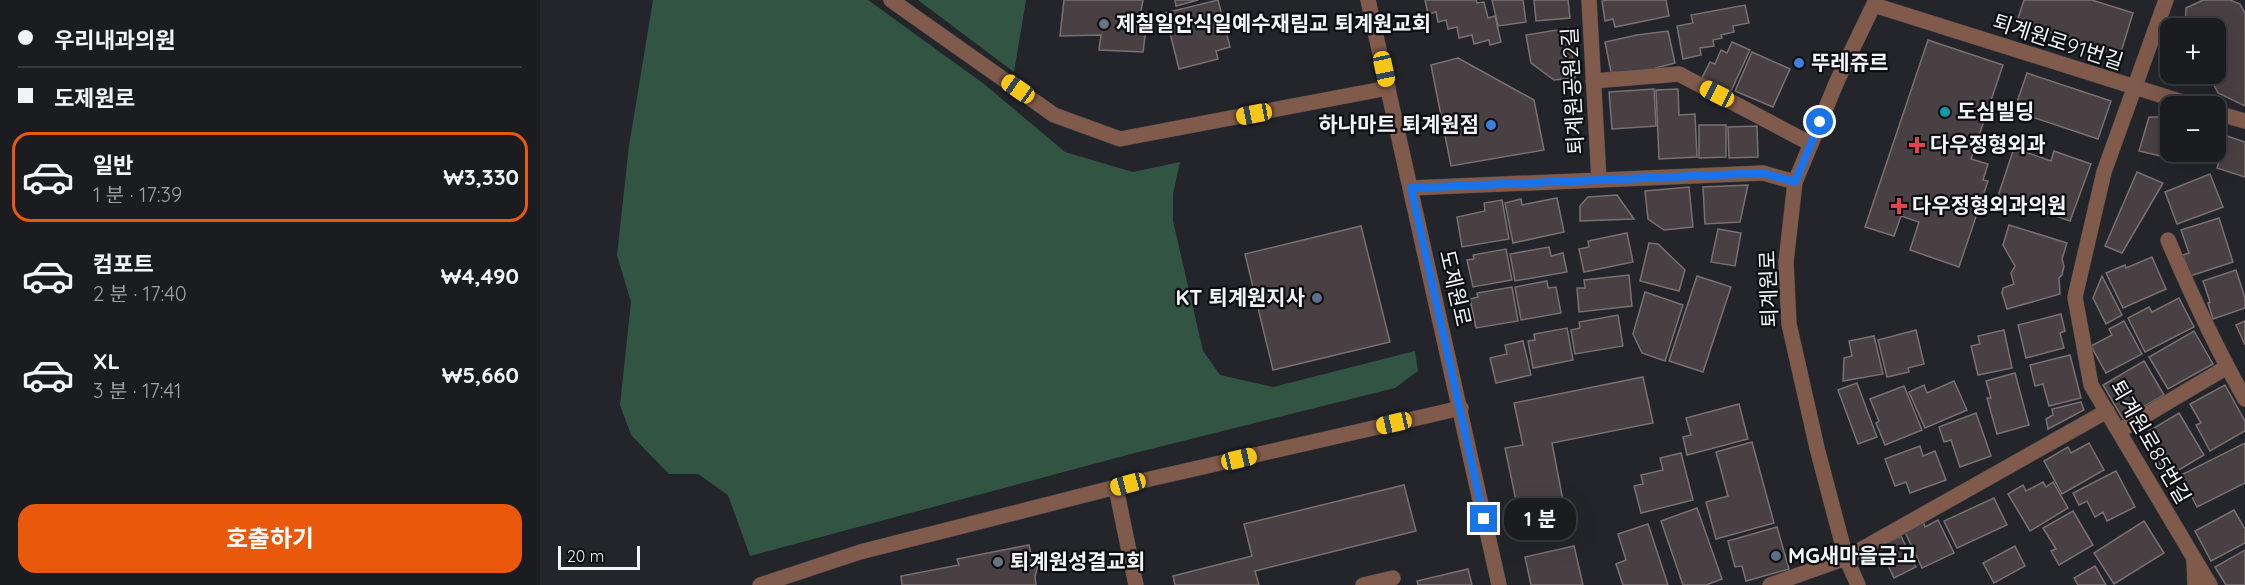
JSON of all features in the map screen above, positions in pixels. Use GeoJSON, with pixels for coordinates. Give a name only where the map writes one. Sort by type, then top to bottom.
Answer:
{"type":"FeatureCollection","features":[{"type":"Feature","properties":{"kind":"street"},"geometry":{"type":"LineString","coordinates":[[891,0],[1054,115],[1120,139],[1388,88]]}},
{"type":"Feature","properties":{"kind":"street","name":"도제원로"},"geometry":{"type":"LineString","coordinates":[[1368,0],[1461,408],[1498,585]]}},
{"type":"Feature","properties":{"kind":"street","name":"퇴계원공원2길"},"geometry":{"type":"LineString","coordinates":[[1588,0],[1599,180]]}},
{"type":"Feature","properties":{"kind":"street","name":"퇴계원로85번길"},"geometry":{"type":"LineString","coordinates":[[2166,0],[2104,172],[2075,297],[2091,385],[2210,585]]}},
{"type":"Feature","properties":{"kind":"street","name":"퇴계원로91번길"},"geometry":{"type":"LineString","coordinates":[[1875,3],[2160,96]]}},
{"type":"Feature","properties":{"kind":"street","name":"퇴계원로"},"geometry":{"type":"LineString","coordinates":[[1858,585],[1846,558],[1817,448],[1790,324],[1786,262],[1795,182],[1838,79],[1875,3]]}},
{"type":"Feature","properties":{"kind":"street"},"geometry":{"type":"LineString","coordinates":[[1593,81],[1679,74],[1811,144]]}},
{"type":"Feature","properties":{"kind":"street"},"geometry":{"type":"LineString","coordinates":[[2226,115],[2245,121]]}},
{"type":"Feature","properties":{"kind":"street"},"geometry":{"type":"LineString","coordinates":[[1411,188],[1763,173],[1795,182]]}},
{"type":"Feature","properties":{"kind":"street"},"geometry":{"type":"LineString","coordinates":[[2168,240],[2227,367],[2245,399]]}},
{"type":"Feature","properties":{"kind":"street"},"geometry":{"type":"LineString","coordinates":[[2119,431],[2227,367]]}},
{"type":"Feature","properties":{"kind":"street"},"geometry":{"type":"LineString","coordinates":[[760,585],[860,552],[1116,488],[1461,408]]}},
{"type":"Feature","properties":{"kind":"street"},"geometry":{"type":"LineString","coordinates":[[1770,585],[1846,558],[2107,411]]}},
{"type":"Feature","properties":{"kind":"street"},"geometry":{"type":"LineString","coordinates":[[1116,488],[1136,585]]}},
{"type":"Feature","properties":{"kind":"street"},"geometry":{"type":"LineString","coordinates":[[2194,558],[2195,585]]}},
{"type":"Feature","properties":{"kind":"street"},"geometry":{"type":"LineString","coordinates":[[1363,585],[1393,578]]}},
{"type":"Feature","properties":{"kind":"green space"},"geometry":{"type":"Polygon","coordinates":[[[653,0],[868,0],[984,84],[1065,152],[1133,172],[1180,162],[1173,194],[1173,221],[1203,351],[1220,375],[1273,387],[1415,351],[1418,371],[1395,388],[1127,455],[750,556],[728,495],[698,474],[669,474],[631,435],[620,405],[631,302],[617,255],[629,146],[653,0]]]}},
{"type":"Feature","properties":{"kind":"green space"},"geometry":{"type":"Polygon","coordinates":[[[918,0],[1026,0],[1014,72],[918,0]]]}},
{"type":"Feature","properties":{"kind":"building","name":"제칠일안식일예수재림교 퇴계원교회"},"geometry":{"type":"Polygon","coordinates":[[[1064,0],[1143,0],[1141,11],[1148,13],[1143,52],[1099,50],[1101,35],[1060,36],[1064,0]]]}},
{"type":"Feature","properties":{"kind":"building"},"geometry":{"type":"Polygon","coordinates":[[[1175,0],[1198,0],[1176,6],[1175,0]]]}},
{"type":"Feature","properties":{"kind":"building"},"geometry":{"type":"Polygon","coordinates":[[[1218,0],[1230,47],[1216,51],[1218,59],[1179,69],[1165,13],[1218,0]]]}},
{"type":"Feature","properties":{"kind":"building"},"geometry":{"type":"Polygon","coordinates":[[[1425,0],[1484,2],[1488,18],[1495,16],[1501,42],[1490,45],[1489,40],[1474,44],[1472,35],[1459,38],[1457,27],[1448,29],[1446,20],[1438,22],[1436,12],[1428,14],[1425,0]]]}},
{"type":"Feature","properties":{"kind":"building"},"geometry":{"type":"Polygon","coordinates":[[[1492,0],[1523,0],[1526,22],[1498,26],[1492,0]]]}},
{"type":"Feature","properties":{"kind":"building"},"geometry":{"type":"Polygon","coordinates":[[[1534,0],[1568,0],[1570,18],[1536,21],[1534,0]]]}},
{"type":"Feature","properties":{"kind":"building"},"geometry":{"type":"Polygon","coordinates":[[[1666,0],[1669,16],[1615,27],[1613,19],[1605,21],[1602,1],[1666,0]]]}},
{"type":"Feature","properties":{"kind":"building"},"geometry":{"type":"Polygon","coordinates":[[[2024,0],[2092,0],[2133,13],[2120,55],[2017,21],[2024,0]]]}},
{"type":"Feature","properties":{"kind":"building"},"geometry":{"type":"Polygon","coordinates":[[[2203,0],[2230,0],[2240,4],[2245,13],[2245,106],[2218,93],[2213,84],[2226,84],[2226,18],[2186,18],[2186,8],[2203,0]]]}},
{"type":"Feature","properties":{"kind":"building"},"geometry":{"type":"Polygon","coordinates":[[[1745,5],[1749,23],[1733,26],[1734,32],[1721,35],[1722,38],[1713,40],[1714,46],[1700,48],[1701,55],[1683,59],[1677,26],[1693,23],[1691,15],[1745,5]]]}},
{"type":"Feature","properties":{"kind":"building"},"geometry":{"type":"Polygon","coordinates":[[[1569,28],[1575,78],[1554,80],[1531,63],[1526,35],[1569,28]]]}},
{"type":"Feature","properties":{"kind":"building"},"geometry":{"type":"Polygon","coordinates":[[[1668,31],[1675,63],[1641,72],[1611,72],[1605,42],[1668,31]]]}},
{"type":"Feature","properties":{"kind":"building","name":"도심빌딩"},"geometry":{"type":"Polygon","coordinates":[[[1928,40],[2003,65],[1971,159],[1988,164],[1983,180],[1988,181],[1959,267],[1910,250],[1919,222],[1901,216],[1894,236],[1865,227],[1928,40]]]}},
{"type":"Feature","properties":{"kind":"building"},"geometry":{"type":"Polygon","coordinates":[[[1732,42],[1750,50],[1731,91],[1702,78],[1710,62],[1715,64],[1721,50],[1727,53],[1732,42]]]}},
{"type":"Feature","properties":{"kind":"building"},"geometry":{"type":"Polygon","coordinates":[[[1752,52],[1790,69],[1773,107],[1735,91],[1752,52]]]}},
{"type":"Feature","properties":{"kind":"building","name":"하나마트 퇴계원점"},"geometry":{"type":"Polygon","coordinates":[[[1458,58],[1534,100],[1544,150],[1451,166],[1431,65],[1458,58]]]}},
{"type":"Feature","properties":{"kind":"building"},"geometry":{"type":"Polygon","coordinates":[[[2027,73],[2111,101],[2098,139],[2014,111],[2027,73]]]}},
{"type":"Feature","properties":{"kind":"building"},"geometry":{"type":"Polygon","coordinates":[[[1654,89],[1656,126],[1612,129],[1609,92],[1654,89]]]}},
{"type":"Feature","properties":{"kind":"building"},"geometry":{"type":"Polygon","coordinates":[[[1678,89],[1679,115],[1695,114],[1697,157],[1659,159],[1656,90],[1678,89]]]}},
{"type":"Feature","properties":{"kind":"building"},"geometry":{"type":"Polygon","coordinates":[[[2149,117],[2160,117],[2160,156],[2139,151],[2149,117]]]}},
{"type":"Feature","properties":{"kind":"building"},"geometry":{"type":"Polygon","coordinates":[[[1699,125],[1726,125],[1726,157],[1699,158],[1699,125]]]}},
{"type":"Feature","properties":{"kind":"building"},"geometry":{"type":"Polygon","coordinates":[[[1757,126],[1758,157],[1729,158],[1728,127],[1757,126]]]}},
{"type":"Feature","properties":{"kind":"building"},"geometry":{"type":"Polygon","coordinates":[[[2227,136],[2245,142],[2245,177],[2217,168],[2219,162],[2226,162],[2227,136]]]}},
{"type":"Feature","properties":{"kind":"building"},"geometry":{"type":"Polygon","coordinates":[[[2014,148],[2051,161],[2054,151],[2091,164],[2070,221],[1998,196],[2014,148]]]}},
{"type":"Feature","properties":{"kind":"building"},"geometry":{"type":"Polygon","coordinates":[[[2137,172],[2163,183],[2122,253],[2105,246],[2137,172]]]}},
{"type":"Feature","properties":{"kind":"building"},"geometry":{"type":"Polygon","coordinates":[[[2210,174],[2223,207],[2177,224],[2165,192],[2210,174]]]}},
{"type":"Feature","properties":{"kind":"building"},"geometry":{"type":"Polygon","coordinates":[[[1748,185],[1740,222],[1705,224],[1703,187],[1748,185]]]}},
{"type":"Feature","properties":{"kind":"building"},"geometry":{"type":"Polygon","coordinates":[[[1689,187],[1693,227],[1664,230],[1648,219],[1645,191],[1689,187]]]}},
{"type":"Feature","properties":{"kind":"building"},"geometry":{"type":"Polygon","coordinates":[[[1617,195],[1634,219],[1580,221],[1580,206],[1588,197],[1617,195]]]}},
{"type":"Feature","properties":{"kind":"building"},"geometry":{"type":"Polygon","coordinates":[[[1557,198],[1564,232],[1513,243],[1505,203],[1521,199],[1522,205],[1557,198]]]}},
{"type":"Feature","properties":{"kind":"building"},"geometry":{"type":"Polygon","coordinates":[[[1502,200],[1509,239],[1462,247],[1457,217],[1485,211],[1484,203],[1502,200]]]}},
{"type":"Feature","properties":{"kind":"building"},"geometry":{"type":"Polygon","coordinates":[[[2219,218],[2233,262],[2190,276],[2183,255],[2189,253],[2181,230],[2219,218]]]}},
{"type":"Feature","properties":{"kind":"building"},"geometry":{"type":"Polygon","coordinates":[[[2009,225],[2067,243],[2062,259],[2064,266],[2062,275],[2059,278],[2060,294],[2007,309],[2002,293],[2003,288],[2014,284],[2011,273],[2015,266],[2003,245],[2009,225]]]}},
{"type":"Feature","properties":{"kind":"building","name":"KT 퇴계원지사"},"geometry":{"type":"Polygon","coordinates":[[[1361,226],[1390,342],[1273,370],[1245,254],[1361,226]]]}},
{"type":"Feature","properties":{"kind":"building"},"geometry":{"type":"Polygon","coordinates":[[[1718,229],[1741,233],[1735,266],[1711,262],[1718,229]]]}},
{"type":"Feature","properties":{"kind":"building"},"geometry":{"type":"Polygon","coordinates":[[[1627,233],[1633,262],[1584,272],[1579,249],[1589,247],[1588,241],[1627,233]]]}},
{"type":"Feature","properties":{"kind":"building"},"geometry":{"type":"Polygon","coordinates":[[[1649,243],[1658,244],[1685,270],[1679,291],[1640,281],[1649,243]]]}},
{"type":"Feature","properties":{"kind":"building"},"geometry":{"type":"Polygon","coordinates":[[[1549,247],[1551,256],[1563,253],[1567,272],[1515,281],[1510,254],[1549,247]]]}},
{"type":"Feature","properties":{"kind":"building"},"geometry":{"type":"Polygon","coordinates":[[[1506,249],[1512,280],[1473,287],[1467,260],[1474,259],[1473,255],[1506,249]]]}},
{"type":"Feature","properties":{"kind":"building"},"geometry":{"type":"Polygon","coordinates":[[[2152,257],[2166,289],[2123,308],[2106,273],[2125,265],[2126,268],[2152,257]]]}},
{"type":"Feature","properties":{"kind":"building"},"geometry":{"type":"Polygon","coordinates":[[[2236,270],[2245,298],[2245,308],[2213,319],[2203,281],[2236,270]]]}},
{"type":"Feature","properties":{"kind":"building"},"geometry":{"type":"Polygon","coordinates":[[[1629,275],[1632,306],[1579,312],[1577,288],[1585,288],[1584,280],[1629,275]]]}},
{"type":"Feature","properties":{"kind":"building"},"geometry":{"type":"Polygon","coordinates":[[[1697,276],[1731,287],[1703,372],[1669,361],[1697,276]]]}},
{"type":"Feature","properties":{"kind":"building"},"geometry":{"type":"Polygon","coordinates":[[[2102,276],[2122,315],[2106,324],[2093,298],[2102,276]]]}},
{"type":"Feature","properties":{"kind":"building"},"geometry":{"type":"Polygon","coordinates":[[[1547,281],[1548,288],[1556,287],[1561,313],[1521,320],[1515,287],[1547,281]]]}},
{"type":"Feature","properties":{"kind":"building"},"geometry":{"type":"Polygon","coordinates":[[[1512,287],[1518,321],[1476,328],[1470,299],[1478,297],[1477,293],[1512,287]]]}},
{"type":"Feature","properties":{"kind":"building"},"geometry":{"type":"Polygon","coordinates":[[[1645,292],[1683,305],[1665,361],[1642,353],[1633,334],[1645,292]]]}},
{"type":"Feature","properties":{"kind":"building"},"geometry":{"type":"Polygon","coordinates":[[[2179,298],[2194,327],[2145,352],[2128,318],[2149,307],[2152,312],[2179,298]]]}},
{"type":"Feature","properties":{"kind":"building"},"geometry":{"type":"Polygon","coordinates":[[[2061,314],[2065,331],[2060,333],[2064,348],[2026,358],[2018,325],[2061,314]]]}},
{"type":"Feature","properties":{"kind":"building"},"geometry":{"type":"Polygon","coordinates":[[[1618,315],[1623,346],[1575,354],[1571,330],[1580,328],[1579,322],[1618,315]]]}},
{"type":"Feature","properties":{"kind":"building"},"geometry":{"type":"Polygon","coordinates":[[[2124,321],[2142,354],[2106,373],[2091,346],[2112,335],[2109,329],[2124,321]]]}},
{"type":"Feature","properties":{"kind":"building"},"geometry":{"type":"Polygon","coordinates":[[[2245,321],[2245,345],[2236,325],[2245,321]]]}},
{"type":"Feature","properties":{"kind":"building"},"geometry":{"type":"Polygon","coordinates":[[[1567,328],[1573,360],[1533,368],[1528,341],[1535,340],[1534,334],[1567,328]]]}},
{"type":"Feature","properties":{"kind":"building"},"geometry":{"type":"Polygon","coordinates":[[[1916,330],[1924,364],[1908,368],[1909,372],[1887,377],[1878,340],[1916,330]]]}},
{"type":"Feature","properties":{"kind":"building"},"geometry":{"type":"Polygon","coordinates":[[[2004,330],[2012,368],[1978,375],[1971,346],[1980,344],[1978,336],[2004,330]]]}},
{"type":"Feature","properties":{"kind":"building"},"geometry":{"type":"Polygon","coordinates":[[[2194,331],[2213,364],[2168,389],[2149,357],[2194,331]]]}},
{"type":"Feature","properties":{"kind":"building"},"geometry":{"type":"Polygon","coordinates":[[[1874,336],[1883,374],[1843,381],[1844,358],[1852,356],[1849,341],[1874,336]]]}},
{"type":"Feature","properties":{"kind":"building"},"geometry":{"type":"Polygon","coordinates":[[[1523,341],[1531,375],[1496,383],[1490,358],[1507,354],[1505,345],[1523,341]]]}},
{"type":"Feature","properties":{"kind":"building"},"geometry":{"type":"Polygon","coordinates":[[[2070,355],[2081,398],[2049,406],[2043,384],[2035,386],[2030,365],[2070,355]]]}},
{"type":"Feature","properties":{"kind":"building"},"geometry":{"type":"Polygon","coordinates":[[[2144,361],[2164,395],[2123,419],[2103,385],[2144,361]]]}},
{"type":"Feature","properties":{"kind":"building"},"geometry":{"type":"Polygon","coordinates":[[[2015,373],[2029,425],[1997,434],[1987,398],[1991,398],[1986,381],[2015,373]]]}},
{"type":"Feature","properties":{"kind":"building"},"geometry":{"type":"Polygon","coordinates":[[[1643,377],[1653,423],[1552,443],[1564,506],[1519,515],[1505,448],[1523,445],[1514,403],[1643,377]]]}},
{"type":"Feature","properties":{"kind":"building"},"geometry":{"type":"Polygon","coordinates":[[[1954,381],[1967,410],[1925,428],[1909,392],[1924,385],[1927,393],[1954,381]]]}},
{"type":"Feature","properties":{"kind":"building"},"geometry":{"type":"Polygon","coordinates":[[[1857,383],[1877,437],[1858,444],[1838,390],[1857,383]]]}},
{"type":"Feature","properties":{"kind":"building"},"geometry":{"type":"Polygon","coordinates":[[[2225,385],[2245,421],[2245,431],[2210,451],[2196,425],[2201,423],[2190,404],[2225,385]]]}},
{"type":"Feature","properties":{"kind":"building"},"geometry":{"type":"Polygon","coordinates":[[[1904,386],[1922,430],[1885,445],[1870,399],[1904,386]]]}},
{"type":"Feature","properties":{"kind":"building"},"geometry":{"type":"Polygon","coordinates":[[[2081,402],[2084,410],[2048,429],[2046,419],[2053,415],[2052,409],[2081,402]]]}},
{"type":"Feature","properties":{"kind":"building"},"geometry":{"type":"Polygon","coordinates":[[[1739,404],[1748,439],[1687,455],[1683,437],[1691,435],[1686,418],[1739,404]]]}},
{"type":"Feature","properties":{"kind":"building"},"geometry":{"type":"Polygon","coordinates":[[[1976,413],[1991,456],[1960,467],[1951,440],[1944,442],[1939,427],[1976,413]]]}},
{"type":"Feature","properties":{"kind":"building"},"geometry":{"type":"Polygon","coordinates":[[[2179,413],[2204,455],[2167,477],[2154,455],[2161,451],[2149,431],[2179,413]]]}},
{"type":"Feature","properties":{"kind":"building"},"geometry":{"type":"Polygon","coordinates":[[[1752,442],[1774,523],[1716,539],[1706,502],[1728,496],[1716,452],[1752,442]]]}},
{"type":"Feature","properties":{"kind":"building"},"geometry":{"type":"Polygon","coordinates":[[[2089,443],[2104,470],[2062,494],[2044,461],[2068,447],[2071,453],[2089,443]]]}},
{"type":"Feature","properties":{"kind":"building"},"geometry":{"type":"Polygon","coordinates":[[[2245,443],[2245,483],[2197,507],[2181,475],[2245,443]]]}},
{"type":"Feature","properties":{"kind":"building"},"geometry":{"type":"Polygon","coordinates":[[[1920,446],[1923,456],[1935,451],[1946,480],[1910,493],[1906,482],[1895,486],[1885,459],[1920,446]]]}},
{"type":"Feature","properties":{"kind":"building"},"geometry":{"type":"Polygon","coordinates":[[[1681,453],[1693,500],[1641,513],[1634,486],[1643,484],[1641,475],[1663,470],[1660,458],[1681,453]]]}},
{"type":"Feature","properties":{"kind":"building"},"geometry":{"type":"Polygon","coordinates":[[[2116,471],[2135,507],[2107,521],[2103,512],[2095,517],[2087,501],[2079,505],[2073,493],[2116,471]]]}},
{"type":"Feature","properties":{"kind":"building"},"geometry":{"type":"Polygon","coordinates":[[[2043,482],[2046,487],[2053,482],[2068,508],[2030,531],[2008,494],[2023,485],[2026,491],[2043,482]]]}},
{"type":"Feature","properties":{"kind":"building"},"geometry":{"type":"Polygon","coordinates":[[[1404,485],[1416,531],[1255,571],[1259,585],[1175,585],[1173,576],[1252,556],[1244,524],[1404,485]]]}},
{"type":"Feature","properties":{"kind":"building"},"geometry":{"type":"Polygon","coordinates":[[[1994,498],[2007,525],[1957,548],[1944,521],[1994,498]]]}},
{"type":"Feature","properties":{"kind":"building"},"geometry":{"type":"Polygon","coordinates":[[[1697,508],[1722,579],[1706,585],[1683,585],[1661,521],[1697,508]]]}},
{"type":"Feature","properties":{"kind":"building"},"geometry":{"type":"Polygon","coordinates":[[[2234,510],[2245,529],[2245,543],[2211,561],[2195,531],[2234,510]]]}},
{"type":"Feature","properties":{"kind":"building"},"geometry":{"type":"Polygon","coordinates":[[[2073,511],[2093,545],[2059,565],[2051,551],[2056,549],[2043,528],[2073,511]]]}},
{"type":"Feature","properties":{"kind":"building"},"geometry":{"type":"Polygon","coordinates":[[[1938,520],[1954,553],[1922,568],[1904,530],[1923,521],[1925,527],[1938,520]]]}},
{"type":"Feature","properties":{"kind":"building"},"geometry":{"type":"Polygon","coordinates":[[[2144,521],[2164,553],[2114,584],[2094,553],[2144,521]]]}},
{"type":"Feature","properties":{"kind":"building"},"geometry":{"type":"Polygon","coordinates":[[[1648,524],[1668,585],[1623,585],[1616,564],[1626,560],[1618,534],[1648,524]]]}},
{"type":"Feature","properties":{"kind":"building"},"geometry":{"type":"Polygon","coordinates":[[[1777,527],[1789,569],[1746,581],[1742,566],[1735,567],[1728,541],[1777,527]]]}},
{"type":"Feature","properties":{"kind":"building"},"geometry":{"type":"Polygon","coordinates":[[[1901,536],[1916,567],[1894,578],[1879,547],[1901,536]]]}},
{"type":"Feature","properties":{"kind":"building","name":"퇴계원성결교회"},"geometry":{"type":"Polygon","coordinates":[[[1029,545],[1031,554],[1038,565],[1035,576],[1036,585],[902,585],[901,576],[959,565],[957,559],[1029,545]]]}},
{"type":"Feature","properties":{"kind":"building"},"geometry":{"type":"Polygon","coordinates":[[[1574,546],[1583,585],[1531,585],[1525,557],[1574,546]]]}},
{"type":"Feature","properties":{"kind":"building"},"geometry":{"type":"Polygon","coordinates":[[[2015,546],[2025,566],[1994,583],[1983,563],[2015,546]]]}},
{"type":"Feature","properties":{"kind":"building"},"geometry":{"type":"Polygon","coordinates":[[[2245,550],[2245,585],[2226,585],[2215,567],[2245,550]]]}},
{"type":"Feature","properties":{"kind":"building"},"geometry":{"type":"Polygon","coordinates":[[[2095,566],[2106,585],[2078,585],[2074,578],[2095,566]]]}},
{"type":"Feature","properties":{"kind":"building"},"geometry":{"type":"Polygon","coordinates":[[[1468,569],[1472,585],[1418,585],[1417,581],[1468,569]]]}},
{"type":"Feature","properties":{"kind":"place","name":"제칠일안식일예수재림교 퇴계원교회"},"geometry":{"type":"Point","coordinates":[1104,24]}},
{"type":"Feature","properties":{"kind":"place","name":"뚜레쥬르"},"geometry":{"type":"Point","coordinates":[1799,63]}},
{"type":"Feature","properties":{"kind":"place","name":"도심빌딩"},"geometry":{"type":"Point","coordinates":[1945,112]}},
{"type":"Feature","properties":{"kind":"place","name":"하나마트 퇴계원점"},"geometry":{"type":"Point","coordinates":[1491,125]}},
{"type":"Feature","properties":{"kind":"place","name":"다우정형외과"},"geometry":{"type":"Point","coordinates":[1917,145]}},
{"type":"Feature","properties":{"kind":"place","name":"다우정형외과의원"},"geometry":{"type":"Point","coordinates":[1899,206]}},
{"type":"Feature","properties":{"kind":"place","name":"KT 퇴계원지사"},"geometry":{"type":"Point","coordinates":[1317,298]}},
{"type":"Feature","properties":{"kind":"place","name":"MG새마을금고"},"geometry":{"type":"Point","coordinates":[1776,556]}},
{"type":"Feature","properties":{"kind":"place","name":"퇴계원성결교회"},"geometry":{"type":"Point","coordinates":[998,562]}},
{"type":"Feature","properties":{"kind":"route"},"geometry":{"type":"LineString","coordinates":[[1484,519],[1411,188],[1763,173],[1795,182],[1820,122]]}}]}
